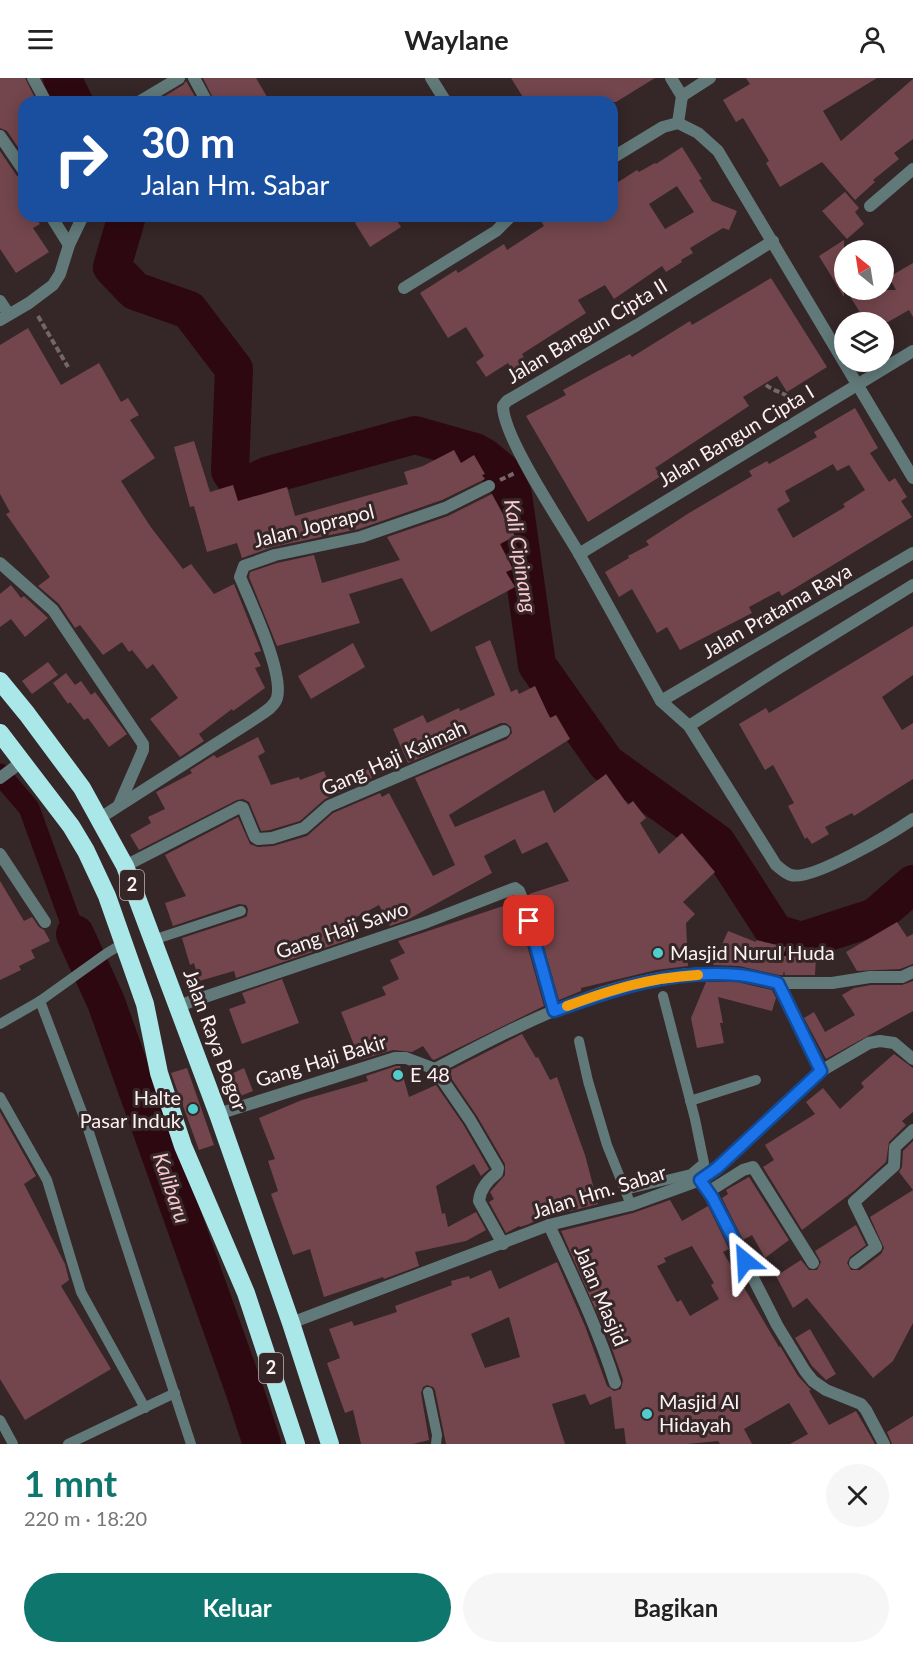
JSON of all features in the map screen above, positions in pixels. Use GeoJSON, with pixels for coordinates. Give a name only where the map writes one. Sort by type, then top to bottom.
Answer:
{"type":"FeatureCollection","features":[{"type":"Feature","properties":{"kind":"highway","name":"Jalan Raya Bogor"},"geometry":{"type":"LineString","coordinates":[[0,681],[82,788],[125,866],[218,1114],[291,1323],[330,1444]]}},
{"type":"Feature","properties":{"kind":"highway","name":"2"},"geometry":{"type":"LineString","coordinates":[[0,733],[19,764],[71,826],[86,850],[107,896],[145,1004],[159,1073],[183,1146],[246,1293],[296,1444]]}},
{"type":"Feature","properties":{"kind":"street"},"geometry":{"type":"LineString","coordinates":[[33,78],[43,96]]}},
{"type":"Feature","properties":{"kind":"street"},"geometry":{"type":"LineString","coordinates":[[149,96],[179,78]]}},
{"type":"Feature","properties":{"kind":"street"},"geometry":{"type":"LineString","coordinates":[[194,78],[204,96]]}},
{"type":"Feature","properties":{"kind":"street"},"geometry":{"type":"LineString","coordinates":[[671,78],[682,96],[678,123]]}},
{"type":"Feature","properties":{"kind":"street"},"geometry":{"type":"LineString","coordinates":[[682,96],[710,78]]}},
{"type":"Feature","properties":{"kind":"street"},"geometry":{"type":"LineString","coordinates":[[436,80],[443,96]]}},
{"type":"Feature","properties":{"kind":"street"},"geometry":{"type":"LineString","coordinates":[[618,154],[663,127],[678,123],[698,133],[718,151],[913,478]]}},
{"type":"Feature","properties":{"kind":"street"},"geometry":{"type":"LineString","coordinates":[[0,136],[18,162]]}},
{"type":"Feature","properties":{"kind":"street"},"geometry":{"type":"LineString","coordinates":[[870,206],[913,169]]}},
{"type":"Feature","properties":{"kind":"street"},"geometry":{"type":"LineString","coordinates":[[55,222],[69,245]]}},
{"type":"Feature","properties":{"kind":"street"},"geometry":{"type":"LineString","coordinates":[[0,301],[4,317],[49,289],[57,279],[80,222]]}},
{"type":"Feature","properties":{"kind":"street"},"geometry":{"type":"LineString","coordinates":[[404,288],[496,231],[505,222]]}},
{"type":"Feature","properties":{"kind":"street","name":"Jalan Bangun Cipta II"},"geometry":{"type":"LineString","coordinates":[[579,554],[507,427],[503,406],[507,401],[637,325],[773,240]]}},
{"type":"Feature","properties":{"kind":"street","name":"Jalan Bangun Cipta I"},"geometry":{"type":"LineString","coordinates":[[579,554],[913,351]]}},
{"type":"Feature","properties":{"kind":"street","name":"Jalan Joprapol"},"geometry":{"type":"LineString","coordinates":[[100,818],[244,727],[274,704],[278,688],[277,676],[240,578],[244,566],[274,555],[361,537],[445,508],[489,486]]}},
{"type":"Feature","properties":{"kind":"street","name":"Jalan Pratama Raya"},"geometry":{"type":"LineString","coordinates":[[661,701],[913,553]]}},
{"type":"Feature","properties":{"kind":"street"},"geometry":{"type":"LineString","coordinates":[[579,554],[661,701],[690,726],[776,865],[791,876],[808,875],[860,850],[913,819]]}},
{"type":"Feature","properties":{"kind":"street"},"geometry":{"type":"LineString","coordinates":[[2,570],[52,610],[142,744],[143,750],[118,805]]}},
{"type":"Feature","properties":{"kind":"street"},"geometry":{"type":"LineString","coordinates":[[690,726],[913,585]]}},
{"type":"Feature","properties":{"kind":"street","name":"Gang Haji Kaimah"},"geometry":{"type":"LineString","coordinates":[[125,866],[240,807],[243,808],[255,837],[258,839],[272,838],[304,828],[329,806],[504,731]]}},
{"type":"Feature","properties":{"kind":"street"},"geometry":{"type":"LineString","coordinates":[[0,778],[19,764]]}},
{"type":"Feature","properties":{"kind":"street"},"geometry":{"type":"LineString","coordinates":[[0,854],[45,922]]}},
{"type":"Feature","properties":{"kind":"street","name":"Gang Haji Sawo"},"geometry":{"type":"LineString","coordinates":[[178,1006],[427,922],[508,889],[516,888],[522,898],[554,1011]]}},
{"type":"Feature","properties":{"kind":"street"},"geometry":{"type":"LineString","coordinates":[[503,1244],[479,1201],[488,1181],[498,1172],[498,1168],[470,1120],[435,1069],[554,1011],[630,984],[677,976],[739,975],[778,983],[832,983],[870,977],[902,977],[913,972]]}},
{"type":"Feature","properties":{"kind":"street"},"geometry":{"type":"LineString","coordinates":[[778,983],[821,1071]]}},
{"type":"Feature","properties":{"kind":"street","name":"Jalan Hm. Sabar"},"geometry":{"type":"LineString","coordinates":[[291,1323],[549,1225],[631,1205],[700,1180],[717,1168],[821,1071],[869,1042],[894,1043],[913,1059]]}},
{"type":"Feature","properties":{"kind":"street","name":"Gang Haji Bakir"},"geometry":{"type":"LineString","coordinates":[[218,1114],[395,1058],[406,1058],[435,1069]]}},
{"type":"Feature","properties":{"kind":"street"},"geometry":{"type":"LineString","coordinates":[[855,1263],[876,1247],[854,1202],[894,1166],[895,1147],[913,1130]]}},
{"type":"Feature","properties":{"kind":"street"},"geometry":{"type":"LineString","coordinates":[[708,1192],[743,1170],[753,1167],[813,1263]]}},
{"type":"Feature","properties":{"kind":"street"},"geometry":{"type":"LineString","coordinates":[[700,1180],[777,1325],[805,1371],[813,1381],[826,1390],[861,1404],[884,1444]]}},
{"type":"Feature","properties":{"kind":"street","name":"Jalan Masjid"},"geometry":{"type":"LineString","coordinates":[[549,1225],[590,1314],[615,1383]]}},
{"type":"Feature","properties":{"kind":"lane"},"geometry":{"type":"LineString","coordinates":[[153,940],[241,911]]}},
{"type":"Feature","properties":{"kind":"lane"},"geometry":{"type":"LineString","coordinates":[[0,1024],[40,1001],[124,943]]}},
{"type":"Feature","properties":{"kind":"lane"},"geometry":{"type":"LineString","coordinates":[[625,1190],[691,1174],[704,1163],[663,996]]}},
{"type":"Feature","properties":{"kind":"lane"},"geometry":{"type":"LineString","coordinates":[[40,1001],[85,1120],[191,1444]]}},
{"type":"Feature","properties":{"kind":"lane"},"geometry":{"type":"LineString","coordinates":[[579,1041],[607,1145],[631,1205]]}},
{"type":"Feature","properties":{"kind":"lane"},"geometry":{"type":"LineString","coordinates":[[690,1101],[756,1080]]}},
{"type":"Feature","properties":{"kind":"lane"},"geometry":{"type":"LineString","coordinates":[[0,1097],[48,1180],[81,1292],[145,1408]]}},
{"type":"Feature","properties":{"kind":"lane"},"geometry":{"type":"LineString","coordinates":[[428,1392],[437,1435],[436,1444]]}},
{"type":"Feature","properties":{"kind":"lane"},"geometry":{"type":"LineString","coordinates":[[68,1444],[175,1393]]}},
{"type":"Feature","properties":{"kind":"lane"},"geometry":{"type":"LineString","coordinates":[[0,1420],[14,1444]]}},
{"type":"Feature","properties":{"kind":"path"},"geometry":{"type":"LineString","coordinates":[[29,303],[68,367]]}},
{"type":"Feature","properties":{"kind":"path"},"geometry":{"type":"LineString","coordinates":[[766,385],[773,390],[785,393],[791,400],[798,421]]}},
{"type":"Feature","properties":{"kind":"building"},"geometry":{"type":"Polygon","coordinates":[[[0,78],[25,78],[34,96],[18,96],[18,147],[7,131],[0,128],[0,78]]]}},
{"type":"Feature","properties":{"kind":"building"},"geometry":{"type":"Polygon","coordinates":[[[203,78],[256,78],[266,96],[212,96],[203,78]]]}},
{"type":"Feature","properties":{"kind":"building"},"geometry":{"type":"Polygon","coordinates":[[[511,78],[655,78],[618,101],[618,96],[522,96],[511,78]]]}},
{"type":"Feature","properties":{"kind":"building"},"geometry":{"type":"Polygon","coordinates":[[[746,78],[877,78],[823,111],[841,141],[913,79],[913,139],[894,153],[899,159],[873,180],[875,182],[855,200],[822,162],[780,187],[766,163],[769,161],[743,118],[736,122],[723,100],[750,84],[746,78]]]}},
{"type":"Feature","properties":{"kind":"building"},"geometry":{"type":"Polygon","coordinates":[[[186,81],[195,96],[165,96],[186,81]]]}},
{"type":"Feature","properties":{"kind":"building"},"geometry":{"type":"Polygon","coordinates":[[[682,147],[702,179],[699,180],[712,201],[737,211],[729,230],[723,228],[690,248],[693,253],[681,260],[682,262],[666,272],[662,266],[614,299],[605,285],[578,300],[586,313],[522,354],[529,367],[515,375],[508,363],[486,377],[476,362],[484,356],[466,327],[448,338],[420,293],[456,270],[458,273],[504,244],[507,250],[544,226],[542,222],[618,222],[618,182],[637,170],[639,172],[682,147]],[[677,186],[649,204],[665,229],[694,212],[677,186]]]}},
{"type":"Feature","properties":{"kind":"building"},"geometry":{"type":"Polygon","coordinates":[[[0,151],[18,176],[18,222],[38,222],[40,224],[33,228],[49,252],[16,273],[0,249],[0,151]]]}},
{"type":"Feature","properties":{"kind":"building"},"geometry":{"type":"Polygon","coordinates":[[[845,192],[859,208],[855,212],[864,224],[847,239],[822,211],[845,192]]]}},
{"type":"Feature","properties":{"kind":"building"},"geometry":{"type":"Polygon","coordinates":[[[398,222],[401,227],[370,247],[355,223],[398,222]]]}},
{"type":"Feature","properties":{"kind":"building"},"geometry":{"type":"Polygon","coordinates":[[[834,246],[834,281],[819,256],[834,246]]]}},
{"type":"Feature","properties":{"kind":"building"},"geometry":{"type":"Polygon","coordinates":[[[913,263],[913,317],[909,310],[894,319],[894,312],[860,312],[852,300],[894,300],[894,290],[896,290],[894,274],[913,263]]]}},
{"type":"Feature","properties":{"kind":"building"},"geometry":{"type":"Polygon","coordinates":[[[771,278],[827,367],[787,392],[777,376],[743,397],[749,406],[655,468],[661,476],[588,522],[526,416],[566,395],[563,390],[630,354],[632,357],[690,321],[692,325],[771,278]]]}},
{"type":"Feature","properties":{"kind":"building"},"geometry":{"type":"Polygon","coordinates":[[[28,328],[61,385],[99,363],[121,402],[128,398],[139,415],[130,420],[155,458],[121,481],[150,526],[183,569],[191,564],[214,594],[234,584],[261,651],[254,653],[261,666],[255,668],[265,688],[199,734],[204,741],[180,757],[150,719],[178,698],[153,664],[147,669],[132,650],[129,652],[122,642],[103,655],[80,625],[75,628],[59,604],[38,586],[50,577],[6,514],[10,512],[0,494],[0,345],[28,328]]]}},
{"type":"Feature","properties":{"kind":"building"},"geometry":{"type":"Polygon","coordinates":[[[855,408],[878,448],[870,453],[889,482],[895,478],[907,497],[901,501],[912,517],[782,596],[779,591],[749,607],[752,613],[680,650],[667,627],[657,633],[632,589],[619,597],[605,572],[649,545],[646,541],[752,476],[749,471],[767,461],[769,464],[817,437],[814,432],[855,408]],[[833,464],[785,491],[790,501],[777,509],[793,538],[845,507],[843,504],[865,490],[849,465],[837,471],[833,464]]]}},
{"type":"Feature","properties":{"kind":"building"},"geometry":{"type":"Polygon","coordinates":[[[194,441],[210,492],[233,485],[238,501],[287,487],[295,516],[408,484],[404,472],[423,466],[454,450],[461,463],[474,455],[485,474],[482,475],[485,479],[442,500],[359,529],[273,547],[242,558],[237,543],[207,552],[194,506],[190,507],[174,447],[194,441]]]}},
{"type":"Feature","properties":{"kind":"building"},"geometry":{"type":"Polygon","coordinates":[[[492,494],[515,536],[500,544],[513,569],[506,572],[515,587],[431,632],[402,578],[349,594],[360,623],[277,646],[249,577],[250,572],[314,555],[322,583],[400,560],[387,537],[448,516],[492,494]]]}},
{"type":"Feature","properties":{"kind":"building"},"geometry":{"type":"Polygon","coordinates":[[[11,585],[21,598],[24,596],[48,618],[25,637],[11,619],[0,627],[0,594],[11,585]]]}},
{"type":"Feature","properties":{"kind":"building"},"geometry":{"type":"Polygon","coordinates":[[[913,626],[913,675],[882,697],[902,730],[913,723],[913,779],[854,816],[852,813],[825,827],[829,834],[812,844],[807,837],[805,839],[788,806],[794,803],[773,765],[765,770],[739,724],[766,708],[769,713],[913,626]]]}},
{"type":"Feature","properties":{"kind":"building"},"geometry":{"type":"Polygon","coordinates":[[[490,640],[511,692],[517,689],[519,694],[535,686],[550,718],[556,715],[570,739],[449,815],[455,827],[544,790],[554,813],[606,774],[628,805],[633,801],[646,818],[640,823],[659,854],[682,833],[715,872],[683,902],[695,914],[686,923],[688,966],[656,970],[581,988],[581,991],[559,1000],[529,894],[569,881],[547,842],[522,854],[515,839],[484,856],[492,873],[407,920],[390,926],[379,905],[342,925],[348,940],[236,978],[234,971],[199,981],[194,963],[190,965],[182,938],[243,918],[247,916],[248,909],[246,905],[239,904],[173,926],[165,903],[186,896],[165,855],[238,817],[250,844],[258,847],[273,846],[307,836],[333,813],[380,793],[382,797],[389,793],[433,876],[455,865],[415,778],[507,739],[512,733],[511,727],[506,723],[501,723],[408,763],[393,729],[423,715],[427,723],[495,695],[475,647],[490,640]]]}},
{"type":"Feature","properties":{"kind":"building"},"geometry":{"type":"Polygon","coordinates":[[[353,643],[365,667],[311,699],[298,676],[353,643]]]}},
{"type":"Feature","properties":{"kind":"building"},"geometry":{"type":"Polygon","coordinates":[[[48,662],[58,675],[32,694],[22,681],[48,662]]]}},
{"type":"Feature","properties":{"kind":"building"},"geometry":{"type":"Polygon","coordinates":[[[66,673],[75,685],[81,681],[91,695],[95,692],[127,734],[109,747],[88,718],[84,720],[70,702],[68,704],[53,683],[66,673]]]}},
{"type":"Feature","properties":{"kind":"building"},"geometry":{"type":"Polygon","coordinates":[[[258,737],[265,752],[258,756],[271,785],[299,777],[300,780],[324,771],[329,784],[369,769],[372,778],[325,799],[300,821],[261,831],[249,802],[243,799],[237,800],[139,850],[130,835],[151,823],[148,817],[165,809],[156,792],[192,773],[190,770],[214,755],[217,758],[258,737]]]}},
{"type":"Feature","properties":{"kind":"building"},"geometry":{"type":"Polygon","coordinates":[[[0,881],[24,921],[32,917],[50,941],[31,950],[35,958],[19,966],[21,970],[0,980],[0,881]]]}},
{"type":"Feature","properties":{"kind":"building"},"geometry":{"type":"Polygon","coordinates":[[[515,902],[544,1006],[434,1060],[423,1046],[412,1052],[393,1050],[360,1060],[341,1012],[386,995],[382,987],[399,979],[390,960],[405,953],[398,941],[515,902]]]}},
{"type":"Feature","properties":{"kind":"building"},"geometry":{"type":"Polygon","coordinates":[[[897,922],[907,937],[913,934],[913,964],[900,969],[857,971],[846,952],[897,922]]]}},
{"type":"Feature","properties":{"kind":"building"},"geometry":{"type":"Polygon","coordinates":[[[728,931],[756,942],[756,940],[786,947],[783,956],[816,957],[815,975],[785,975],[784,971],[783,975],[779,975],[739,966],[713,965],[728,931]]]}},
{"type":"Feature","properties":{"kind":"building"},"geometry":{"type":"Polygon","coordinates":[[[282,979],[299,1023],[242,1044],[229,1009],[246,1003],[242,993],[282,979]]]}},
{"type":"Feature","properties":{"kind":"building"},"geometry":{"type":"Polygon","coordinates":[[[913,981],[913,1011],[826,1059],[804,1018],[814,1012],[825,1032],[855,1015],[842,995],[854,988],[871,985],[902,985],[913,981]]]}},
{"type":"Feature","properties":{"kind":"building"},"geometry":{"type":"Polygon","coordinates":[[[706,982],[737,982],[772,990],[776,998],[772,1011],[718,997],[724,1043],[697,1048],[691,1018],[706,982]]]}},
{"type":"Feature","properties":{"kind":"building"},"geometry":{"type":"Polygon","coordinates":[[[522,1034],[550,1080],[557,1077],[585,1155],[598,1204],[552,1216],[551,1212],[506,1233],[489,1202],[494,1199],[490,1192],[505,1175],[505,1164],[477,1116],[447,1072],[522,1034]]]}},
{"type":"Feature","properties":{"kind":"building"},"geometry":{"type":"Polygon","coordinates":[[[894,1054],[913,1068],[913,1112],[902,1121],[906,1125],[889,1142],[886,1162],[854,1191],[802,1230],[763,1167],[774,1160],[765,1145],[815,1114],[806,1102],[823,1088],[840,1109],[864,1087],[861,1083],[894,1054]]]}},
{"type":"Feature","properties":{"kind":"building"},"geometry":{"type":"Polygon","coordinates":[[[400,1066],[409,1097],[436,1085],[463,1124],[489,1169],[481,1176],[474,1164],[436,1186],[442,1214],[445,1213],[448,1227],[476,1212],[486,1230],[466,1241],[415,1252],[419,1266],[324,1297],[310,1249],[293,1255],[271,1194],[278,1191],[268,1161],[275,1159],[259,1118],[302,1100],[368,1081],[366,1076],[400,1066]]]}},
{"type":"Feature","properties":{"kind":"building","name":"Halte Pasar Induk"},"geometry":{"type":"Polygon","coordinates":[[[187,1068],[214,1145],[199,1150],[171,1073],[187,1068]]]}},
{"type":"Feature","properties":{"kind":"building"},"geometry":{"type":"Polygon","coordinates":[[[244,1068],[253,1091],[238,1097],[229,1075],[244,1068]]]}},
{"type":"Feature","properties":{"kind":"building"},"geometry":{"type":"Polygon","coordinates":[[[0,1112],[36,1176],[24,1184],[65,1264],[69,1280],[61,1286],[111,1369],[25,1420],[0,1379],[0,1112]]]}},
{"type":"Feature","properties":{"kind":"building"},"geometry":{"type":"Polygon","coordinates":[[[913,1141],[913,1190],[899,1172],[902,1167],[903,1151],[913,1141]]]}},
{"type":"Feature","properties":{"kind":"building"},"geometry":{"type":"Polygon","coordinates":[[[749,1177],[789,1240],[765,1258],[752,1235],[743,1240],[722,1198],[728,1194],[726,1190],[749,1177]]]}},
{"type":"Feature","properties":{"kind":"building"},"geometry":{"type":"Polygon","coordinates":[[[913,1190],[913,1323],[893,1361],[873,1378],[807,1298],[793,1308],[776,1276],[801,1260],[809,1270],[817,1270],[821,1262],[815,1251],[856,1225],[866,1245],[850,1257],[847,1263],[851,1270],[860,1270],[881,1254],[884,1248],[870,1217],[913,1190]]]}},
{"type":"Feature","properties":{"kind":"building"},"geometry":{"type":"Polygon","coordinates":[[[670,1200],[682,1221],[708,1206],[729,1249],[723,1252],[779,1347],[798,1376],[811,1390],[809,1391],[829,1425],[856,1411],[875,1444],[790,1444],[808,1434],[789,1403],[744,1429],[752,1444],[720,1444],[718,1441],[687,1444],[626,1444],[624,1428],[615,1429],[611,1396],[590,1405],[585,1394],[552,1404],[565,1444],[446,1444],[435,1390],[427,1385],[423,1387],[421,1393],[429,1440],[413,1444],[361,1444],[353,1410],[345,1413],[327,1363],[340,1358],[329,1329],[352,1321],[354,1326],[397,1312],[395,1306],[452,1285],[451,1281],[469,1276],[470,1279],[491,1270],[499,1289],[557,1262],[585,1326],[607,1386],[614,1391],[621,1389],[623,1380],[609,1340],[561,1231],[633,1213],[670,1200]],[[692,1246],[664,1258],[666,1262],[657,1266],[677,1302],[681,1300],[690,1316],[719,1299],[711,1285],[714,1283],[692,1246]],[[509,1317],[471,1334],[485,1368],[520,1357],[509,1317]]]}},
{"type":"Feature","properties":{"kind":"building"},"geometry":{"type":"Polygon","coordinates":[[[810,1329],[836,1374],[826,1380],[812,1366],[795,1338],[810,1329]]]}},
{"type":"Feature","properties":{"kind":"building"},"geometry":{"type":"Polygon","coordinates":[[[913,1416],[913,1444],[892,1444],[887,1432],[913,1416]]]}},
{"type":"Feature","properties":{"kind":"waterway","name":"Kali Cipinang"},"geometry":{"type":"LineString","coordinates":[[62,78],[71,96]]}},
{"type":"Feature","properties":{"kind":"waterway","name":"Kali Cipinang"},"geometry":{"type":"LineString","coordinates":[[125,222],[112,267],[135,291],[189,310],[234,369],[230,471],[238,483],[252,483],[269,475],[415,435],[475,452],[484,457],[502,472],[513,495],[537,665],[606,763],[717,843],[775,933],[801,941],[875,917],[913,884]]}},
{"type":"Feature","properties":{"kind":"waterway"},"geometry":{"type":"LineString","coordinates":[[0,774],[29,808],[75,934]]}},
{"type":"Feature","properties":{"kind":"waterway","name":"Kalibaru"},"geometry":{"type":"LineString","coordinates":[[75,934],[106,1002],[262,1444]]}},
{"type":"Feature","properties":{"kind":"slow traffic"},"geometry":{"type":"LineString","coordinates":[[567,1006],[630,984],[698,975]]}},
{"type":"Feature","properties":{"kind":"place","name":"Masjid Nurul Huda"},"geometry":{"type":"Point","coordinates":[658,953]}},
{"type":"Feature","properties":{"kind":"place","name":"E 48"},"geometry":{"type":"Point","coordinates":[398,1075]}},
{"type":"Feature","properties":{"kind":"place","name":"Halte Pasar Induk"},"geometry":{"type":"Point","coordinates":[193,1109]}},
{"type":"Feature","properties":{"kind":"place","name":"Masjid Al Hidayah"},"geometry":{"type":"Point","coordinates":[647,1414]}},
{"type":"Feature","properties":{"kind":"route"},"geometry":{"type":"LineString","coordinates":[[529,921],[554,1011],[630,984],[677,976],[739,975],[778,983],[821,1071],[717,1168],[700,1180],[712,1197],[745,1261]]}}]}
